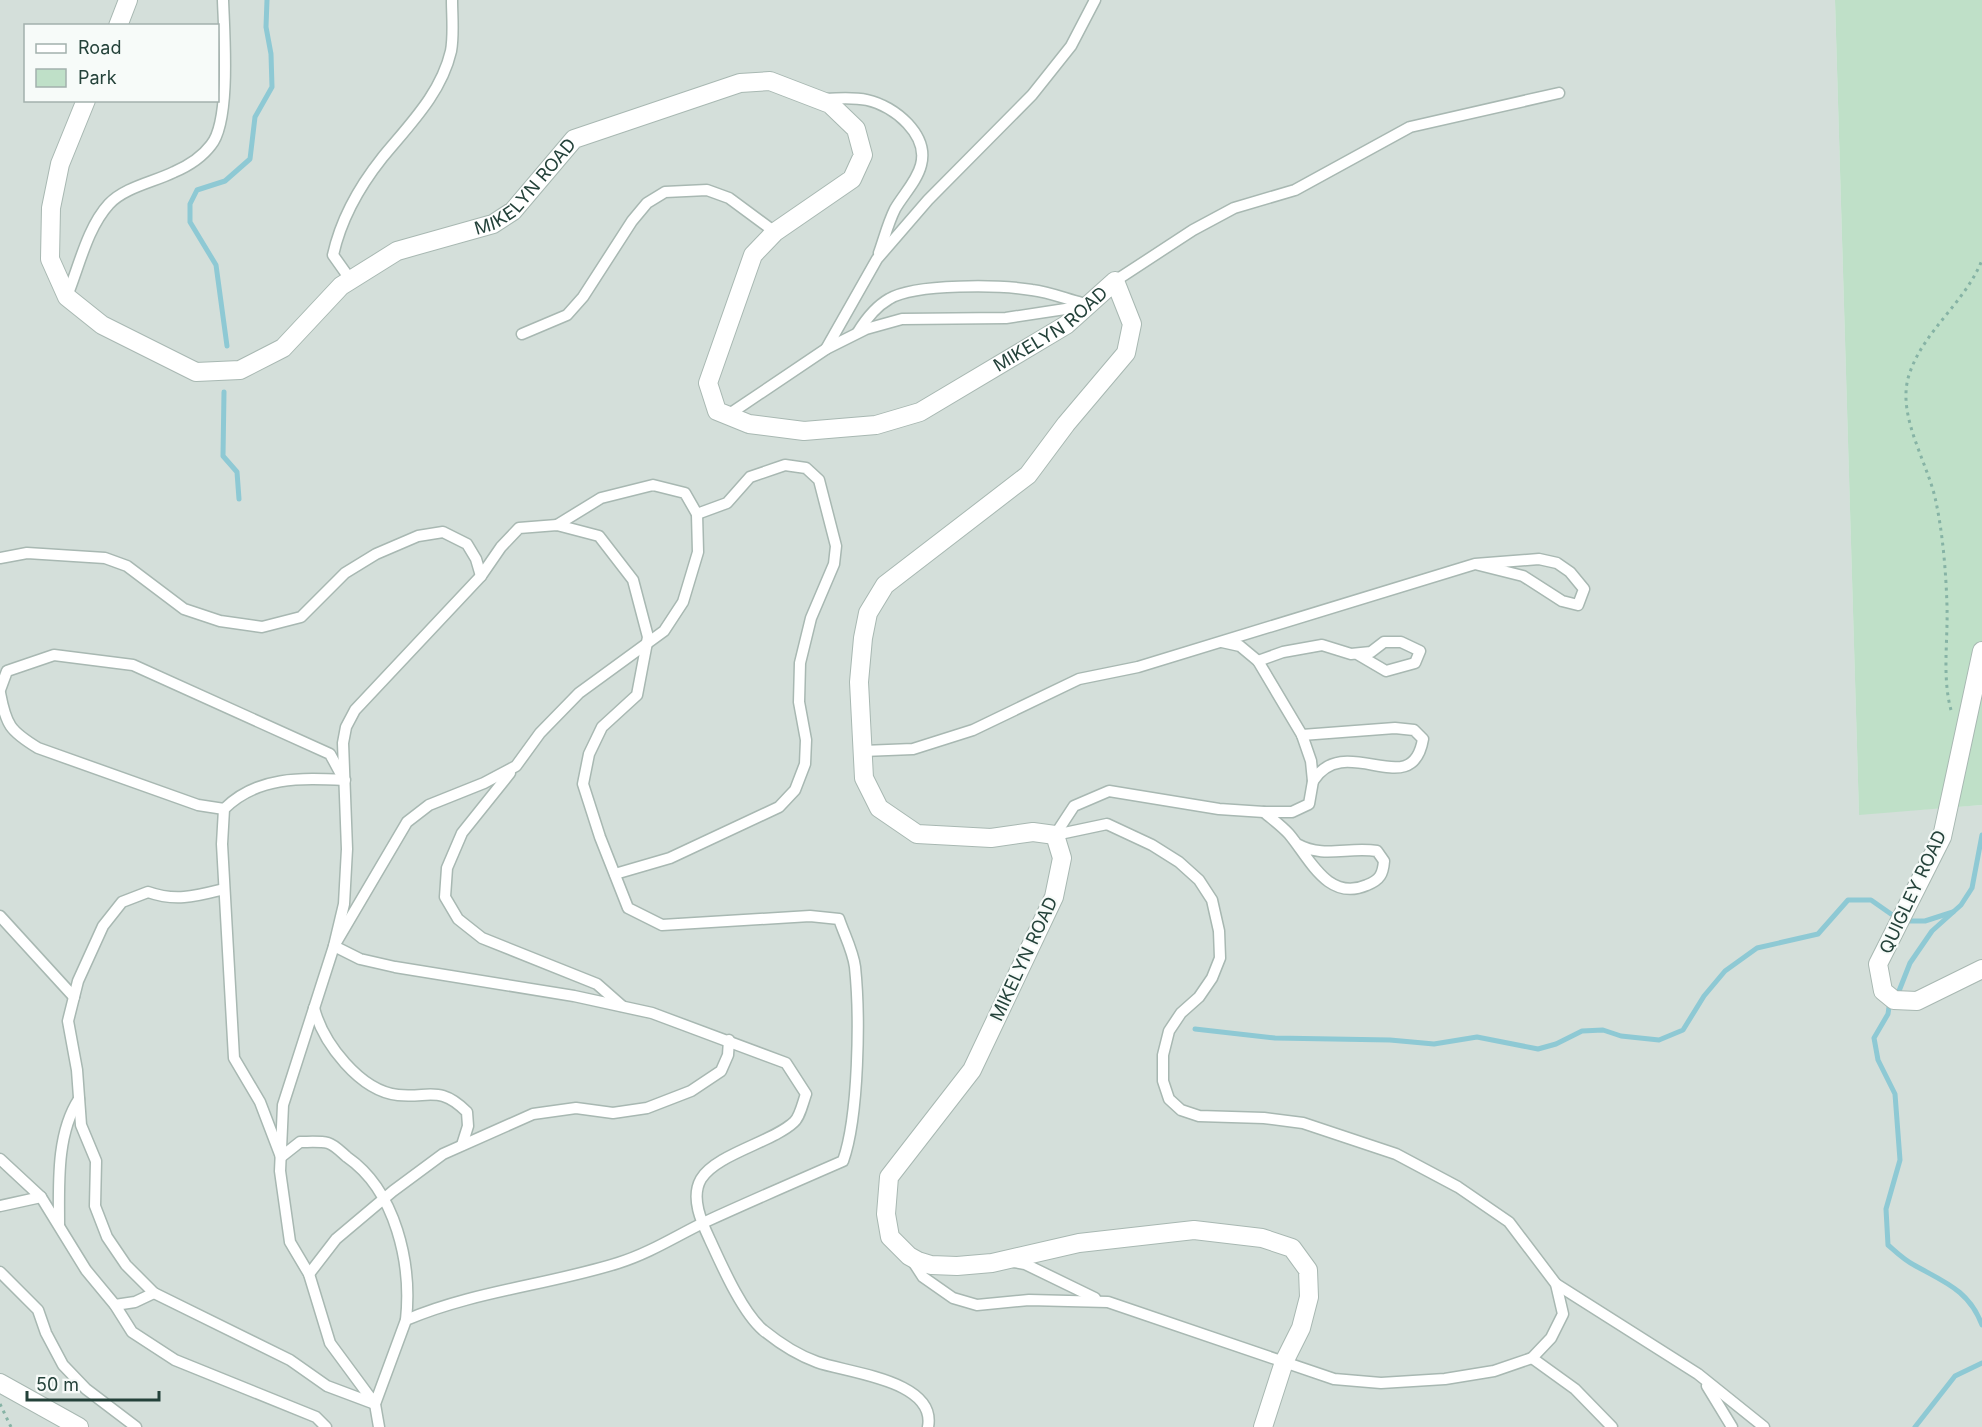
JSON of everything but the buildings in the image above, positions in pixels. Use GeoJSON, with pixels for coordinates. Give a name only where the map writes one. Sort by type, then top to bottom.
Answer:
{"type":"FeatureCollection","features":[{"type":"Feature","properties":{"kind":"street"},"geometry":{"type":"LineString","coordinates":[[119,24],[128,0]]}},
{"type":"Feature","properties":{"kind":"street","name":"MIKELYN ROAD"},"geometry":{"type":"LineString","coordinates":[[85,102],[60,164],[51,208],[50,259],[67,297],[102,325],[196,372],[240,370],[283,348],[341,285],[397,251],[493,224],[513,211],[574,139],[740,83],[770,81],[830,104],[856,129],[863,155],[852,179],[775,232],[753,255],[708,383],[717,411],[749,424],[804,431],[876,425],[920,412],[1065,325],[1115,280],[1132,324],[1126,353],[1066,424],[1028,475],[885,585],[868,613],[859,682],[864,778],[879,808],[917,834],[990,838],[1033,832],[1054,835],[1062,858],[1054,897],[972,1070],[888,1177],[886,1214],[890,1237],[909,1256]]}},
{"type":"Feature","properties":{"kind":"street","name":"QUIGLEY ROAD"},"geometry":{"type":"LineString","coordinates":[[1982,651],[1942,837],[1878,964],[1883,991],[1894,1000],[1917,1001],[1982,969]]}},
{"type":"Feature","properties":{"kind":"street"},"geometry":{"type":"LineString","coordinates":[[909,1256],[931,1265],[957,1266],[1002,1261],[1079,1243],[1194,1230],[1262,1238],[1292,1248],[1308,1270],[1309,1297],[1301,1328],[1284,1362],[1263,1427]]}},
{"type":"Feature","properties":{"kind":"street"},"geometry":{"type":"LineString","coordinates":[[0,1383],[79,1427]]}},
{"type":"Feature","properties":{"kind":"lane"},"geometry":{"type":"LineString","coordinates":[[67,297],[96,221],[110,203],[132,189],[157,181],[188,165],[212,144],[222,117],[223,0]]}},
{"type":"Feature","properties":{"kind":"lane"},"geometry":{"type":"LineString","coordinates":[[350,279],[333,255],[338,233],[354,199],[381,160],[424,108],[438,84],[451,50],[452,0]]}},
{"type":"Feature","properties":{"kind":"lane"},"geometry":{"type":"LineString","coordinates":[[877,259],[928,200],[1032,95],[1071,46],[1095,0]]}},
{"type":"Feature","properties":{"kind":"lane"},"geometry":{"type":"LineString","coordinates":[[1115,280],[1193,230],[1234,208],[1295,190],[1410,127],[1559,93]]}},
{"type":"Feature","properties":{"kind":"lane"},"geometry":{"type":"LineString","coordinates":[[817,99],[869,100],[904,121],[915,131],[922,148],[922,163],[894,212],[877,259],[826,349]]}},
{"type":"Feature","properties":{"kind":"lane"},"geometry":{"type":"LineString","coordinates":[[522,334],[567,315],[583,297],[646,203],[665,192],[707,190],[729,198],[775,232]]}},
{"type":"Feature","properties":{"kind":"lane"},"geometry":{"type":"LineString","coordinates":[[857,333],[869,315],[891,298],[921,290],[990,287],[1034,290],[1088,305]]}},
{"type":"Feature","properties":{"kind":"lane"},"geometry":{"type":"LineString","coordinates":[[728,415],[826,349],[857,333],[902,319],[1006,318],[1088,305]]}},
{"type":"Feature","properties":{"kind":"lane"},"geometry":{"type":"LineString","coordinates":[[615,874],[670,858],[779,807],[795,790],[805,764],[806,740],[799,702],[800,663],[811,618],[834,564],[836,546],[819,480],[806,468],[785,465],[750,477],[727,503],[697,514]]}},
{"type":"Feature","properties":{"kind":"lane"},"geometry":{"type":"LineString","coordinates":[[557,525],[602,498],[653,485],[685,493],[697,514],[698,552],[683,602],[664,631],[579,693],[540,733],[516,766],[487,798],[462,833],[447,868],[445,897],[458,919],[482,938],[597,984],[623,1007]]}},
{"type":"Feature","properties":{"kind":"lane"},"geometry":{"type":"LineString","coordinates":[[380,1427],[375,1404],[330,1343],[309,1274],[290,1242],[280,1171],[283,1105],[334,946],[344,904],[347,849],[343,743],[346,727],[355,710],[482,576],[501,547],[519,528],[557,525],[599,536],[633,580],[648,637],[637,695],[602,727],[589,754],[583,784],[628,908],[662,925],[810,916],[839,919],[855,965],[857,1024],[851,1139],[843,1161],[702,1223],[666,1244],[620,1263],[445,1304],[406,1320]]}},
{"type":"Feature","properties":{"kind":"lane"},"geometry":{"type":"LineString","coordinates":[[0,558],[27,553],[105,558],[127,566],[184,609],[220,621],[262,627],[301,617],[345,573],[376,554],[418,536],[443,532],[467,544],[482,576]]}},
{"type":"Feature","properties":{"kind":"lane"},"geometry":{"type":"LineString","coordinates":[[863,751],[912,749],[972,730],[1079,679],[1138,667],[1475,564],[1539,559],[1563,568],[1584,589],[1578,604],[1562,601],[1523,576],[1475,564]]}},
{"type":"Feature","properties":{"kind":"lane"},"geometry":{"type":"LineString","coordinates":[[1054,835],[1074,806],[1109,791],[1219,809],[1264,813],[1292,812],[1309,804],[1313,781],[1311,761],[1302,735],[1258,661],[1240,646],[1222,642]]}},
{"type":"Feature","properties":{"kind":"lane"},"geometry":{"type":"LineString","coordinates":[[1258,661],[1284,651],[1322,645],[1357,654],[1386,671],[1416,663],[1420,651],[1401,642],[1384,642],[1371,652],[1357,654]]}},
{"type":"Feature","properties":{"kind":"lane"},"geometry":{"type":"LineString","coordinates":[[224,809],[198,805],[38,748],[16,735],[5,720],[0,692],[7,670],[54,655],[133,665],[330,754],[345,780]]}},
{"type":"Feature","properties":{"kind":"lane"},"geometry":{"type":"LineString","coordinates":[[1302,735],[1395,728],[1414,730],[1423,739],[1420,755],[1409,765],[1392,768],[1340,761],[1321,768],[1313,781]]}},
{"type":"Feature","properties":{"kind":"lane"},"geometry":{"type":"LineString","coordinates":[[334,946],[406,822],[429,805],[484,783],[516,766]]}},
{"type":"Feature","properties":{"kind":"lane"},"geometry":{"type":"LineString","coordinates":[[280,1156],[261,1102],[234,1058],[222,844],[224,809],[245,790],[280,780],[345,780]]}},
{"type":"Feature","properties":{"kind":"lane"},"geometry":{"type":"LineString","coordinates":[[1264,813],[1287,831],[1315,871],[1342,890],[1356,890],[1378,881],[1384,872],[1384,861],[1377,851],[1362,848],[1321,853],[1297,844]]}},
{"type":"Feature","properties":{"kind":"lane"},"geometry":{"type":"LineString","coordinates":[[1054,835],[1107,824],[1152,845],[1179,862],[1199,879],[1212,900],[1219,931],[1220,958],[1212,978],[1199,997],[1181,1013],[1169,1031],[1163,1055],[1163,1081],[1169,1099],[1181,1110],[1199,1116],[1264,1118],[1303,1123],[1396,1154],[1458,1187],[1509,1222],[1556,1284],[1698,1374],[1764,1427]]}},
{"type":"Feature","properties":{"kind":"lane"},"geometry":{"type":"LineString","coordinates":[[224,889],[194,896],[166,899],[148,892],[122,902],[103,926],[78,981],[68,1021],[81,1125],[96,1161],[95,1206],[107,1237],[126,1265],[154,1293],[290,1360],[327,1386],[375,1404]]}},
{"type":"Feature","properties":{"kind":"lane"},"geometry":{"type":"LineString","coordinates":[[0,916],[74,997]]}},
{"type":"Feature","properties":{"kind":"lane"},"geometry":{"type":"LineString","coordinates":[[334,946],[360,958],[395,967],[652,1013],[786,1064],[806,1094],[794,1122],[724,1160],[701,1179],[696,1198],[702,1223],[727,1278],[761,1328],[787,1348],[817,1362],[873,1376],[906,1388],[924,1403],[930,1419],[928,1427]]}},
{"type":"Feature","properties":{"kind":"lane"},"geometry":{"type":"LineString","coordinates":[[314,1008],[319,1027],[336,1053],[382,1092],[399,1095],[432,1093],[454,1099],[467,1112],[468,1126],[462,1145]]}},
{"type":"Feature","properties":{"kind":"lane"},"geometry":{"type":"LineString","coordinates":[[309,1274],[336,1239],[384,1198],[443,1154],[533,1114],[576,1108],[613,1113],[646,1108],[674,1098],[691,1091],[721,1071],[728,1055],[729,1041]]}},
{"type":"Feature","properties":{"kind":"lane"},"geometry":{"type":"LineString","coordinates":[[59,1226],[59,1193],[67,1117],[79,1099]]}},
{"type":"Feature","properties":{"kind":"lane"},"geometry":{"type":"LineString","coordinates":[[280,1156],[300,1142],[329,1143],[364,1168],[384,1198],[398,1236],[407,1274],[406,1320],[375,1404]]}},
{"type":"Feature","properties":{"kind":"lane"},"geometry":{"type":"LineString","coordinates":[[0,1159],[41,1197],[86,1270],[115,1305],[132,1332],[176,1360],[316,1417],[326,1427]]}},
{"type":"Feature","properties":{"kind":"lane"},"geometry":{"type":"LineString","coordinates":[[0,1206],[41,1197]]}},
{"type":"Feature","properties":{"kind":"lane"},"geometry":{"type":"LineString","coordinates":[[909,1256],[922,1277],[953,1298],[977,1305],[1029,1300],[1108,1302]]}},
{"type":"Feature","properties":{"kind":"lane"},"geometry":{"type":"LineString","coordinates":[[1002,1261],[1025,1264],[1082,1294],[1334,1379],[1381,1383],[1445,1379],[1494,1371],[1532,1358],[1551,1338],[1563,1314],[1556,1284]]}},
{"type":"Feature","properties":{"kind":"lane"},"geometry":{"type":"LineString","coordinates":[[0,1272],[38,1310],[46,1333],[63,1365],[86,1389],[136,1427]]}},
{"type":"Feature","properties":{"kind":"lane"},"geometry":{"type":"LineString","coordinates":[[115,1305],[135,1302],[154,1293]]}},
{"type":"Feature","properties":{"kind":"lane"},"geometry":{"type":"LineString","coordinates":[[1532,1358],[1575,1389],[1612,1427]]}},
{"type":"Feature","properties":{"kind":"lane"},"geometry":{"type":"LineString","coordinates":[[1698,1374],[1713,1394],[1732,1427]]}},
{"type":"Feature","properties":{"kind":"path"},"geometry":{"type":"LineString","coordinates":[[1953,714],[1947,693],[1947,604],[1936,502],[1906,405],[1909,375],[1925,341],[1953,309],[1982,260]]}},
{"type":"Feature","properties":{"kind":"path"},"geometry":{"type":"LineString","coordinates":[[0,1404],[11,1427]]}},
{"type":"Feature","properties":{"kind":"shaded area"},"geometry":{"type":"Polygon","coordinates":[[[0,0],[1835,0],[1859,814],[1982,805],[1982,1427],[0,1427],[0,0]]]}},
{"type":"Feature","properties":{"kind":"green space"},"geometry":{"type":"Polygon","coordinates":[[[1835,0],[1982,0],[1982,805],[1859,815],[1835,0]]]}},
{"type":"Feature","properties":{"kind":"waterway"},"geometry":{"type":"LineString","coordinates":[[227,346],[216,265],[190,222],[190,204],[197,190],[225,181],[250,159],[255,117],[272,87],[271,54],[266,27],[267,0]]}},
{"type":"Feature","properties":{"kind":"waterway"},"geometry":{"type":"LineString","coordinates":[[224,392],[223,456],[237,472],[239,499]]}},
{"type":"Feature","properties":{"kind":"waterway"},"geometry":{"type":"LineString","coordinates":[[1899,991],[1910,963],[1932,931],[1961,905],[1972,888],[1982,835]]}},
{"type":"Feature","properties":{"kind":"waterway"},"geometry":{"type":"LineString","coordinates":[[1195,1029],[1275,1038],[1390,1040],[1434,1044],[1477,1037],[1538,1049],[1556,1044],[1582,1031],[1603,1030],[1621,1036],[1659,1040],[1683,1030],[1704,996],[1725,971],[1757,948],[1818,934],[1848,900],[1871,900],[1891,914],[1910,921],[1925,921],[1953,912]]}},
{"type":"Feature","properties":{"kind":"waterway"},"geometry":{"type":"LineString","coordinates":[[1889,1007],[1888,1014],[1874,1038],[1878,1060],[1895,1094],[1900,1160],[1886,1209],[1888,1245],[1907,1261],[1963,1295],[1977,1313],[1982,1325]]}},
{"type":"Feature","properties":{"kind":"waterway"},"geometry":{"type":"LineString","coordinates":[[1915,1427],[1955,1376],[1982,1363]]}}]}
